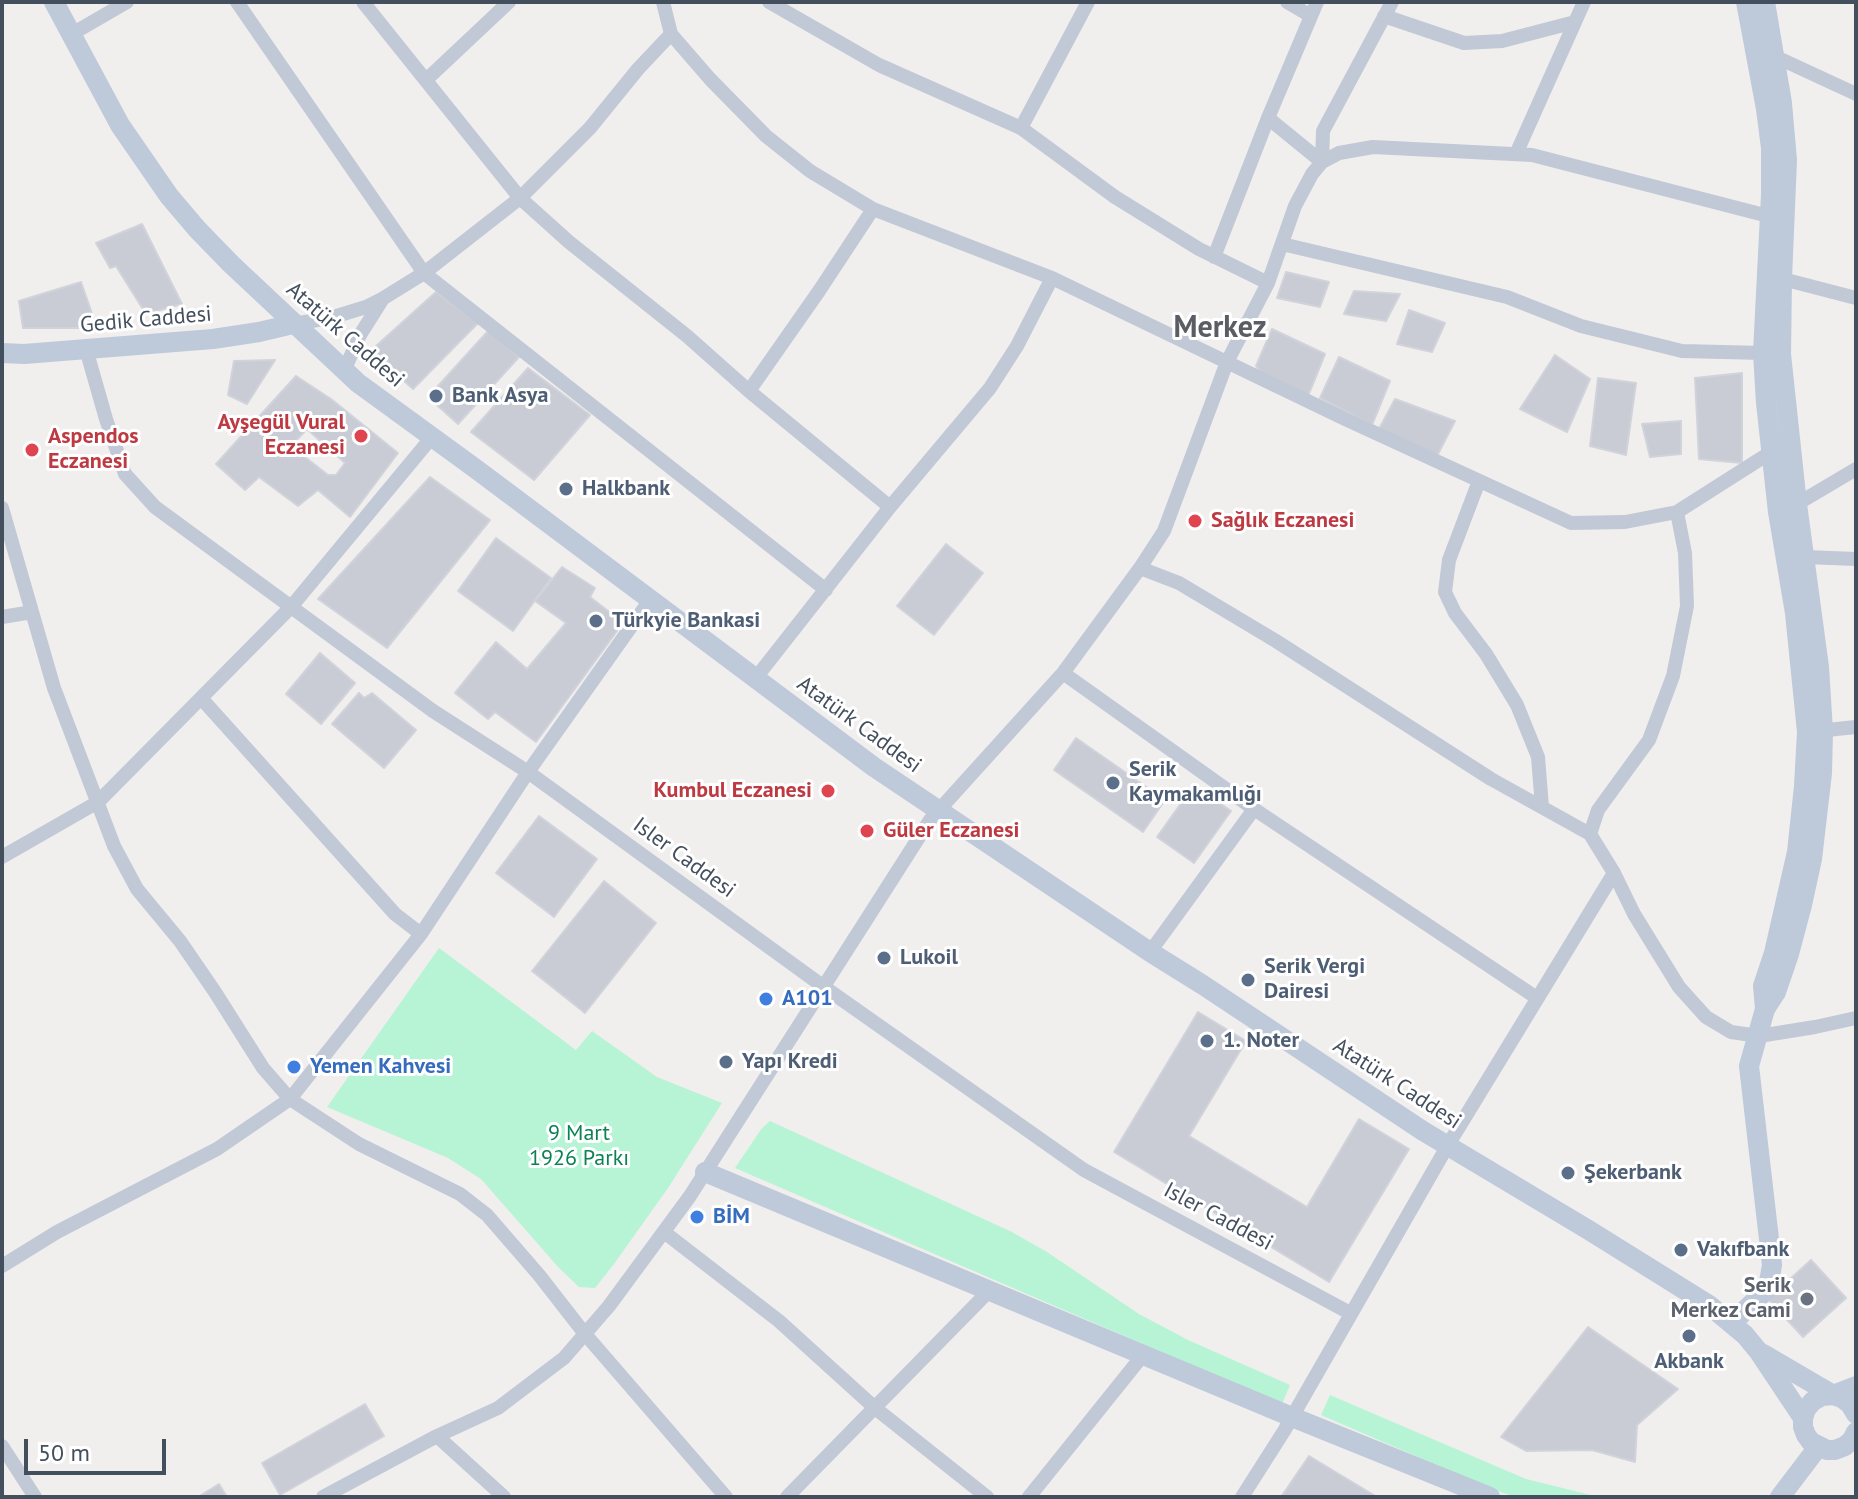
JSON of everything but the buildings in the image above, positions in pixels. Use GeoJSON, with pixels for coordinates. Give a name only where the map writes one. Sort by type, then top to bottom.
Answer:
{"type":"FeatureCollection","features":[{"type":"Feature","properties":{"kind":"street","name":"Atatürk Caddesi"},"geometry":{"type":"LineString","coordinates":[[54,2],[120,125],[169,196],[214,246],[344,371],[863,759],[1423,1131],[1709,1305],[1732,1323],[1759,1352],[1803,1418],[1806,1435],[1827,1449]]}},
{"type":"Feature","properties":{"kind":"street"},"geometry":{"type":"LineString","coordinates":[[70,35],[127,2]]}},
{"type":"Feature","properties":{"kind":"street"},"geometry":{"type":"LineString","coordinates":[[237,2],[424,273],[826,590]]}},
{"type":"Feature","properties":{"kind":"street"},"geometry":{"type":"LineString","coordinates":[[363,2],[520,198],[890,507]]}},
{"type":"Feature","properties":{"kind":"street"},"geometry":{"type":"LineString","coordinates":[[426,80],[509,2]]}},
{"type":"Feature","properties":{"kind":"street"},"geometry":{"type":"LineString","coordinates":[[663,2],[671,34],[766,136],[810,171],[873,209],[1052,278],[1571,523],[1625,522],[1677,512],[1790,440]]}},
{"type":"Feature","properties":{"kind":"street"},"geometry":{"type":"LineString","coordinates":[[769,2],[879,65],[1021,128],[1115,197],[1199,249],[1268,283]]}},
{"type":"Feature","properties":{"kind":"street"},"geometry":{"type":"LineString","coordinates":[[1021,128],[1088,2]]}},
{"type":"Feature","properties":{"kind":"street"},"geometry":{"type":"LineString","coordinates":[[1214,257],[1314,9],[1287,2]]}},
{"type":"Feature","properties":{"kind":"street"},"geometry":{"type":"LineString","coordinates":[[1322,162],[1323,131],[1392,2]]}},
{"type":"Feature","properties":{"kind":"street"},"geometry":{"type":"LineString","coordinates":[[1516,154],[1584,2]]}},
{"type":"Feature","properties":{"kind":"street"},"geometry":{"type":"LineString","coordinates":[[1746,2],[1769,126],[1777,218]]}},
{"type":"Feature","properties":{"kind":"street"},"geometry":{"type":"LineString","coordinates":[[1765,2],[1782,103],[1787,160],[1777,218],[1774,277],[1763,353],[1766,403],[1778,512],[1815,732]]}},
{"type":"Feature","properties":{"kind":"street"},"geometry":{"type":"LineString","coordinates":[[1384,16],[1464,43],[1502,41],[1575,22]]}},
{"type":"Feature","properties":{"kind":"street"},"geometry":{"type":"LineString","coordinates":[[293,324],[348,314],[382,299],[424,273],[520,198],[590,128],[671,34]]}},
{"type":"Feature","properties":{"kind":"street"},"geometry":{"type":"LineString","coordinates":[[1774,56],[1856,94]]}},
{"type":"Feature","properties":{"kind":"street"},"geometry":{"type":"LineString","coordinates":[[1268,118],[1322,162]]}},
{"type":"Feature","properties":{"kind":"street"},"geometry":{"type":"LineString","coordinates":[[323,1497],[437,1436],[498,1408],[564,1358],[609,1306],[705,1172],[930,820],[1063,673],[1164,531],[1227,362],[1268,283],[1295,206],[1322,162],[1339,153],[1373,147],[1532,155],[1777,218]]}},
{"type":"Feature","properties":{"kind":"street"},"geometry":{"type":"LineString","coordinates":[[749,391],[873,209]]}},
{"type":"Feature","properties":{"kind":"street"},"geometry":{"type":"LineString","coordinates":[[1282,244],[1507,297],[1581,326],[1682,351],[1763,353]]}},
{"type":"Feature","properties":{"kind":"street"},"geometry":{"type":"LineString","coordinates":[[1774,277],[1856,298]]}},
{"type":"Feature","properties":{"kind":"street"},"geometry":{"type":"LineString","coordinates":[[1732,1323],[1768,1288],[1772,1265],[1749,1066],[1765,1009],[1763,986],[1774,953],[1797,852],[1804,786],[1815,732],[1819,667],[1797,504],[1774,277]]}},
{"type":"Feature","properties":{"kind":"street"},"geometry":{"type":"LineString","coordinates":[[755,679],[890,507],[990,388],[1017,346],[1052,278]]}},
{"type":"Feature","properties":{"kind":"street"},"geometry":{"type":"LineString","coordinates":[[344,371],[360,335],[382,299]]}},
{"type":"Feature","properties":{"kind":"street","name":"Gedik Caddesi"},"geometry":{"type":"LineString","coordinates":[[2,353],[24,354],[213,339],[293,324]]}},
{"type":"Feature","properties":{"kind":"street","name":"Isler Caddesi"},"geometry":{"type":"LineString","coordinates":[[86,349],[125,474],[155,507],[433,711],[528,772],[824,987],[1084,1170],[1350,1313]]}},
{"type":"Feature","properties":{"kind":"street"},"geometry":{"type":"LineString","coordinates":[[2,857],[98,802],[291,607],[432,437]]}},
{"type":"Feature","properties":{"kind":"street"},"geometry":{"type":"LineString","coordinates":[[1797,504],[1856,469]]}},
{"type":"Feature","properties":{"kind":"street"},"geometry":{"type":"LineString","coordinates":[[1479,481],[1449,560],[1445,592],[1455,613],[1486,654],[1517,705],[1538,757],[1542,807]]}},
{"type":"Feature","properties":{"kind":"street"},"geometry":{"type":"LineString","coordinates":[[2,508],[54,688],[114,846],[137,889],[180,941],[263,1068],[290,1099],[359,1144],[460,1194],[487,1215],[726,1497]]}},
{"type":"Feature","properties":{"kind":"street"},"geometry":{"type":"LineString","coordinates":[[1590,834],[1598,810],[1649,740],[1673,676],[1687,606],[1685,553],[1677,512]]}},
{"type":"Feature","properties":{"kind":"street"},"geometry":{"type":"LineString","coordinates":[[1805,557],[1856,559]]}},
{"type":"Feature","properties":{"kind":"street"},"geometry":{"type":"LineString","coordinates":[[1140,568],[1179,583],[1276,641],[1491,779],[1590,834],[1679,987],[1706,1017],[1731,1032],[1759,1036],[1856,1018]]}},
{"type":"Feature","properties":{"kind":"street"},"geometry":{"type":"LineString","coordinates":[[2,1266],[57,1232],[217,1149],[290,1099],[421,934],[528,772],[650,600]]}},
{"type":"Feature","properties":{"kind":"street"},"geometry":{"type":"LineString","coordinates":[[2,617],[32,612]]}},
{"type":"Feature","properties":{"kind":"street"},"geometry":{"type":"LineString","coordinates":[[1063,673],[1254,809],[1537,998]]}},
{"type":"Feature","properties":{"kind":"street"},"geometry":{"type":"LineString","coordinates":[[201,698],[395,914],[421,934]]}},
{"type":"Feature","properties":{"kind":"street"},"geometry":{"type":"LineString","coordinates":[[1815,732],[1856,727]]}},
{"type":"Feature","properties":{"kind":"street"},"geometry":{"type":"LineString","coordinates":[[1150,952],[1254,809]]}},
{"type":"Feature","properties":{"kind":"street"},"geometry":{"type":"LineString","coordinates":[[1242,1497],[1292,1417],[1448,1145],[1614,873]]}},
{"type":"Feature","properties":{"kind":"street"},"geometry":{"type":"LineString","coordinates":[[705,1172],[1490,1497]]}},
{"type":"Feature","properties":{"kind":"street"},"geometry":{"type":"LineString","coordinates":[[664,1232],[779,1321],[875,1408],[987,1497]]}},
{"type":"Feature","properties":{"kind":"street"},"geometry":{"type":"LineString","coordinates":[[787,1497],[990,1290]]}},
{"type":"Feature","properties":{"kind":"street","name":"Atatürk Caddesi"},"geometry":{"type":"LineString","coordinates":[[1759,1352],[1842,1398],[1856,1414]]}},
{"type":"Feature","properties":{"kind":"street"},"geometry":{"type":"LineString","coordinates":[[1029,1497],[1143,1355]]}},
{"type":"Feature","properties":{"kind":"street"},"geometry":{"type":"LineString","coordinates":[[1803,1418],[1813,1401],[1856,1386]]}},
{"type":"Feature","properties":{"kind":"street"},"geometry":{"type":"LineString","coordinates":[[1780,1497],[1827,1449],[1845,1446],[1856,1432]]}},
{"type":"Feature","properties":{"kind":"street"},"geometry":{"type":"LineString","coordinates":[[437,1436],[504,1497]]}},
{"type":"Feature","properties":{"kind":"street"},"geometry":{"type":"LineString","coordinates":[[2,1446],[35,1497]]}},
{"type":"Feature","properties":{"kind":"street"},"geometry":{"type":"LineString","coordinates":[[1827,1449],[1856,1462]]}},
{"type":"Feature","properties":{"kind":"green space","name":"9 Mart 1926 Parkı"},"geometry":{"type":"Polygon","coordinates":[[[439,948],[576,1050],[592,1031],[657,1077],[722,1103],[668,1188],[595,1288],[579,1287],[559,1268],[481,1179],[448,1158],[327,1107],[439,948]]]}},
{"type":"Feature","properties":{"kind":"green space"},"geometry":{"type":"Polygon","coordinates":[[[770,1121],[1012,1232],[1139,1314],[1188,1340],[1290,1385],[1282,1404],[735,1168],[770,1121]]]}},
{"type":"Feature","properties":{"kind":"green space"},"geometry":{"type":"Polygon","coordinates":[[[1330,1395],[1526,1479],[1599,1497],[1516,1497],[1494,1490],[1321,1415],[1330,1395]]]}},
{"type":"Feature","properties":{"kind":"place","name":"Bank Asya"},"geometry":{"type":"Point","coordinates":[436,396]}},
{"type":"Feature","properties":{"kind":"place","name":"Ayşegül Vural Eczanesi"},"geometry":{"type":"Point","coordinates":[361,436]}},
{"type":"Feature","properties":{"kind":"place","name":"Aspendos Eczanesi"},"geometry":{"type":"Point","coordinates":[32,450]}},
{"type":"Feature","properties":{"kind":"place","name":"Halkbank"},"geometry":{"type":"Point","coordinates":[566,489]}},
{"type":"Feature","properties":{"kind":"place","name":"Sağlık Eczanesi"},"geometry":{"type":"Point","coordinates":[1195,521]}},
{"type":"Feature","properties":{"kind":"place","name":"Türkyie Bankasi"},"geometry":{"type":"Point","coordinates":[596,621]}},
{"type":"Feature","properties":{"kind":"place","name":"Serik Kaymakamlığı"},"geometry":{"type":"Point","coordinates":[1113,783]}},
{"type":"Feature","properties":{"kind":"place","name":"Kumbul Eczanesi"},"geometry":{"type":"Point","coordinates":[828,791]}},
{"type":"Feature","properties":{"kind":"place","name":"Güler Eczanesi"},"geometry":{"type":"Point","coordinates":[867,831]}},
{"type":"Feature","properties":{"kind":"place","name":"Lukoil"},"geometry":{"type":"Point","coordinates":[884,958]}},
{"type":"Feature","properties":{"kind":"place","name":"Serik Vergi Dairesi"},"geometry":{"type":"Point","coordinates":[1248,980]}},
{"type":"Feature","properties":{"kind":"place","name":"A101"},"geometry":{"type":"Point","coordinates":[766,999]}},
{"type":"Feature","properties":{"kind":"place","name":"1. Noter"},"geometry":{"type":"Point","coordinates":[1207,1041]}},
{"type":"Feature","properties":{"kind":"place","name":"Yapı Kredi"},"geometry":{"type":"Point","coordinates":[726,1062]}},
{"type":"Feature","properties":{"kind":"place","name":"Yemen Kahvesi"},"geometry":{"type":"Point","coordinates":[294,1067]}},
{"type":"Feature","properties":{"kind":"place","name":"Şekerbank"},"geometry":{"type":"Point","coordinates":[1568,1173]}},
{"type":"Feature","properties":{"kind":"place","name":"BİM"},"geometry":{"type":"Point","coordinates":[697,1217]}},
{"type":"Feature","properties":{"kind":"place","name":"Vakıfbank"},"geometry":{"type":"Point","coordinates":[1681,1250]}},
{"type":"Feature","properties":{"kind":"place","name":"Serik Merkez Cami"},"geometry":{"type":"Point","coordinates":[1807,1299]}},
{"type":"Feature","properties":{"kind":"place","name":"Akbank"},"geometry":{"type":"Point","coordinates":[1689,1336]}},
{"type":"Feature","properties":{"kind":"district","name":"Merkez"},"geometry":{"type":"Point","coordinates":[1220,328]}}]}
